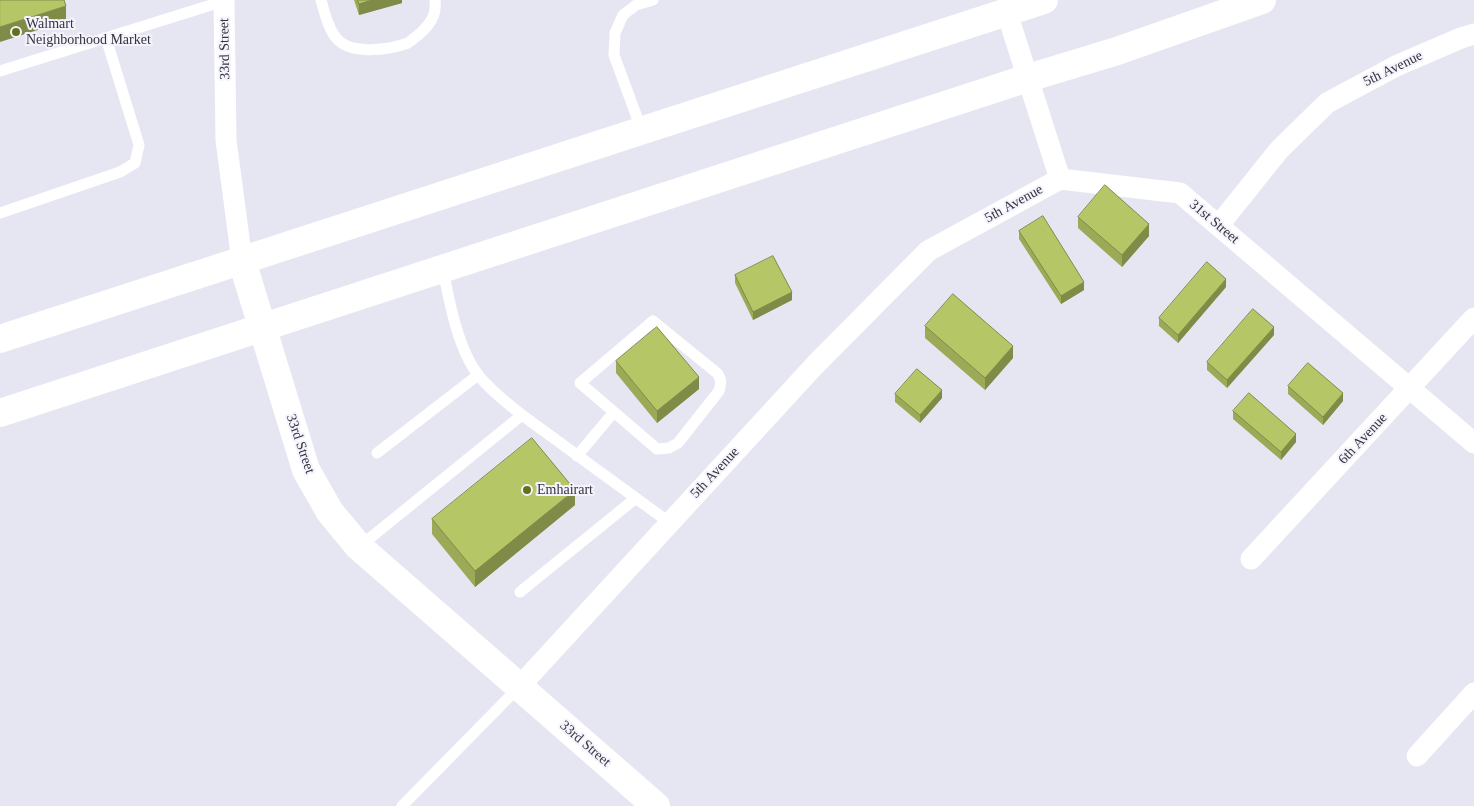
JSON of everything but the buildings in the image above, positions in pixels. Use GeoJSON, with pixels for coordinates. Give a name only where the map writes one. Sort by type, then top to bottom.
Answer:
{"type":"FeatureCollection","features":[{"type":"Feature","properties":{"kind":"main road"},"geometry":{"type":"LineString","coordinates":[[0,339],[642,131],[1006,6],[1044,0]]}},
{"type":"Feature","properties":{"kind":"main road"},"geometry":{"type":"LineString","coordinates":[[0,413],[1028,78],[1117,51],[1262,0]]}},
{"type":"Feature","properties":{"kind":"main road","name":"33rd Street"},"geometry":{"type":"LineString","coordinates":[[242,261],[306,470],[330,512],[359,547],[656,806]]}},
{"type":"Feature","properties":{"kind":"street","name":"33rd Street"},"geometry":{"type":"LineString","coordinates":[[224,1],[226,140],[242,261]]}},
{"type":"Feature","properties":{"kind":"street"},"geometry":{"type":"LineString","coordinates":[[1006,6],[1060,180]]}},
{"type":"Feature","properties":{"kind":"street","name":"5th Avenue"},"geometry":{"type":"LineString","coordinates":[[1219,225],[1279,150],[1327,103],[1396,66],[1474,34]]}},
{"type":"Feature","properties":{"kind":"street","name":"5th Avenue"},"geometry":{"type":"LineString","coordinates":[[519,687],[815,365],[928,251],[1060,180]]}},
{"type":"Feature","properties":{"kind":"street","name":"31st Street"},"geometry":{"type":"LineString","coordinates":[[1060,180],[1180,193],[1474,443]]}},
{"type":"Feature","properties":{"kind":"street","name":"6th Avenue"},"geometry":{"type":"LineString","coordinates":[[1250,559],[1474,318]]}},
{"type":"Feature","properties":{"kind":"street"},"geometry":{"type":"LineString","coordinates":[[1417,756],[1474,693]]}},
{"type":"Feature","properties":{"kind":"lane"},"geometry":{"type":"LineString","coordinates":[[321,0],[327,22],[338,40],[351,48],[379,50],[409,42],[431,24],[436,6],[435,0]]}},
{"type":"Feature","properties":{"kind":"lane"},"geometry":{"type":"LineString","coordinates":[[642,131],[614,55],[615,33],[623,15],[636,5],[653,0]]}},
{"type":"Feature","properties":{"kind":"lane"},"geometry":{"type":"LineString","coordinates":[[0,71],[224,1]]}},
{"type":"Feature","properties":{"kind":"lane"},"geometry":{"type":"LineString","coordinates":[[0,213],[120,172],[134,163],[139,145],[106,38]]}},
{"type":"Feature","properties":{"kind":"lane"},"geometry":{"type":"LineString","coordinates":[[443,269],[451,313],[469,360],[478,375],[522,415],[670,523]]}},
{"type":"Feature","properties":{"kind":"lane"},"geometry":{"type":"LineString","coordinates":[[653,320],[718,373],[721,378],[722,383],[719,390],[678,443],[669,448],[657,449],[614,412],[580,383],[653,320]]}},
{"type":"Feature","properties":{"kind":"lane"},"geometry":{"type":"LineString","coordinates":[[377,453],[478,375]]}},
{"type":"Feature","properties":{"kind":"lane"},"geometry":{"type":"LineString","coordinates":[[577,456],[614,412]]}},
{"type":"Feature","properties":{"kind":"lane"},"geometry":{"type":"LineString","coordinates":[[359,547],[522,415]]}},
{"type":"Feature","properties":{"kind":"lane"},"geometry":{"type":"LineString","coordinates":[[520,592],[636,498]]}},
{"type":"Feature","properties":{"kind":"lane","name":"5th Avenue"},"geometry":{"type":"LineString","coordinates":[[402,806],[519,687]]}},
{"type":"Feature","properties":{"kind":"place","name":"Walmart Neighborhood Market"},"geometry":{"type":"Point","coordinates":[16,32]}},
{"type":"Feature","properties":{"kind":"place","name":"Emhairart"},"geometry":{"type":"Point","coordinates":[527,490]}}]}
